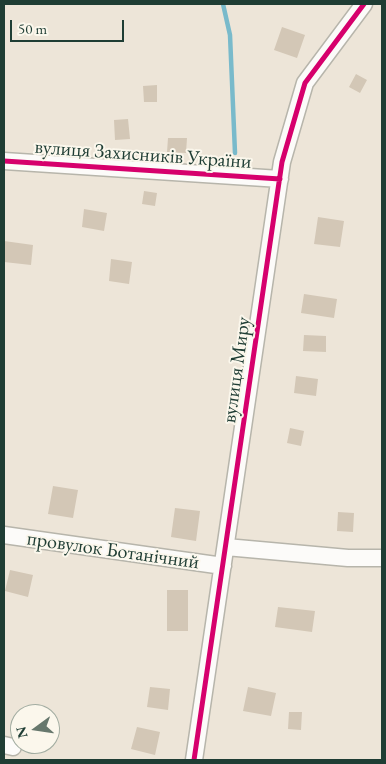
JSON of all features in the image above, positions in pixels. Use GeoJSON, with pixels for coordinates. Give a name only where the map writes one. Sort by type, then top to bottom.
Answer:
{"type":"FeatureCollection","features":[{"type":"Feature","properties":{"kind":"street","name":"вулиця Миру"},"geometry":{"type":"LineString","coordinates":[[194,760],[282,162],[305,84],[364,4]]}},
{"type":"Feature","properties":{"kind":"street","name":"вулиця Захисників України"},"geometry":{"type":"LineString","coordinates":[[4,161],[280,180]]}},
{"type":"Feature","properties":{"kind":"street","name":"провулок Ботанічний"},"geometry":{"type":"LineString","coordinates":[[4,535],[223,566]]}},
{"type":"Feature","properties":{"kind":"street"},"geometry":{"type":"LineString","coordinates":[[226,547],[348,558],[382,558]]}},
{"type":"Feature","properties":{"kind":"building"},"geometry":{"type":"Polygon","coordinates":[[[282,27],[305,35],[297,58],[274,50],[282,27]]]}},
{"type":"Feature","properties":{"kind":"building"},"geometry":{"type":"Polygon","coordinates":[[[356,74],[367,80],[360,93],[349,87],[356,74]]]}},
{"type":"Feature","properties":{"kind":"building"},"geometry":{"type":"Polygon","coordinates":[[[157,85],[157,102],[144,102],[143,86],[157,85]]]}},
{"type":"Feature","properties":{"kind":"building"},"geometry":{"type":"Polygon","coordinates":[[[128,119],[130,139],[115,140],[114,120],[128,119]]]}},
{"type":"Feature","properties":{"kind":"building"},"geometry":{"type":"Polygon","coordinates":[[[168,138],[187,138],[186,153],[167,152],[168,138]]]}},
{"type":"Feature","properties":{"kind":"building"},"geometry":{"type":"Polygon","coordinates":[[[144,191],[157,193],[155,206],[142,204],[144,191]]]}},
{"type":"Feature","properties":{"kind":"building"},"geometry":{"type":"Polygon","coordinates":[[[84,209],[107,213],[104,231],[82,227],[84,209]]]}},
{"type":"Feature","properties":{"kind":"building"},"geometry":{"type":"Polygon","coordinates":[[[318,217],[344,221],[340,247],[314,244],[318,217]]]}},
{"type":"Feature","properties":{"kind":"building"},"geometry":{"type":"Polygon","coordinates":[[[4,241],[33,245],[31,265],[4,262],[4,241]]]}},
{"type":"Feature","properties":{"kind":"building"},"geometry":{"type":"Polygon","coordinates":[[[111,259],[132,262],[129,284],[109,281],[111,259]]]}},
{"type":"Feature","properties":{"kind":"building"},"geometry":{"type":"Polygon","coordinates":[[[304,294],[337,299],[334,318],[301,313],[304,294]]]}},
{"type":"Feature","properties":{"kind":"building"},"geometry":{"type":"Polygon","coordinates":[[[304,335],[326,336],[326,352],[303,351],[304,335]]]}},
{"type":"Feature","properties":{"kind":"building"},"geometry":{"type":"Polygon","coordinates":[[[296,376],[318,379],[316,396],[294,393],[296,376]]]}},
{"type":"Feature","properties":{"kind":"building"},"geometry":{"type":"Polygon","coordinates":[[[290,428],[304,431],[301,446],[287,443],[290,428]]]}},
{"type":"Feature","properties":{"kind":"building"},"geometry":{"type":"Polygon","coordinates":[[[53,486],[78,490],[73,518],[48,514],[53,486]]]}},
{"type":"Feature","properties":{"kind":"building"},"geometry":{"type":"Polygon","coordinates":[[[175,508],[200,511],[196,541],[171,537],[175,508]]]}},
{"type":"Feature","properties":{"kind":"building"},"geometry":{"type":"Polygon","coordinates":[[[338,512],[354,513],[353,532],[337,531],[338,512]]]}},
{"type":"Feature","properties":{"kind":"building"},"geometry":{"type":"Polygon","coordinates":[[[10,570],[33,575],[28,597],[5,591],[10,570]]]}},
{"type":"Feature","properties":{"kind":"building"},"geometry":{"type":"Polygon","coordinates":[[[167,590],[188,590],[188,631],[167,631],[167,590]]]}},
{"type":"Feature","properties":{"kind":"building"},"geometry":{"type":"Polygon","coordinates":[[[278,607],[315,611],[312,632],[275,627],[278,607]]]}},
{"type":"Feature","properties":{"kind":"building"},"geometry":{"type":"Polygon","coordinates":[[[150,687],[170,689],[168,710],[147,707],[150,687]]]}},
{"type":"Feature","properties":{"kind":"building"},"geometry":{"type":"Polygon","coordinates":[[[248,687],[276,693],[271,716],[243,711],[248,687]]]}},
{"type":"Feature","properties":{"kind":"building"},"geometry":{"type":"Polygon","coordinates":[[[289,712],[302,712],[301,730],[288,729],[289,712]]]}},
{"type":"Feature","properties":{"kind":"building"},"geometry":{"type":"Polygon","coordinates":[[[137,727],[160,732],[155,755],[131,749],[137,727]]]}},
{"type":"Feature","properties":{"kind":"waterway"},"geometry":{"type":"LineString","coordinates":[[223,4],[230,35],[235,153]]}},
{"type":"Feature","properties":{"kind":"cycle path"},"geometry":{"type":"LineString","coordinates":[[194,760],[282,162],[305,83],[364,4]]}},
{"type":"Feature","properties":{"kind":"cycle path"},"geometry":{"type":"LineString","coordinates":[[4,161],[280,179]]}}]}
